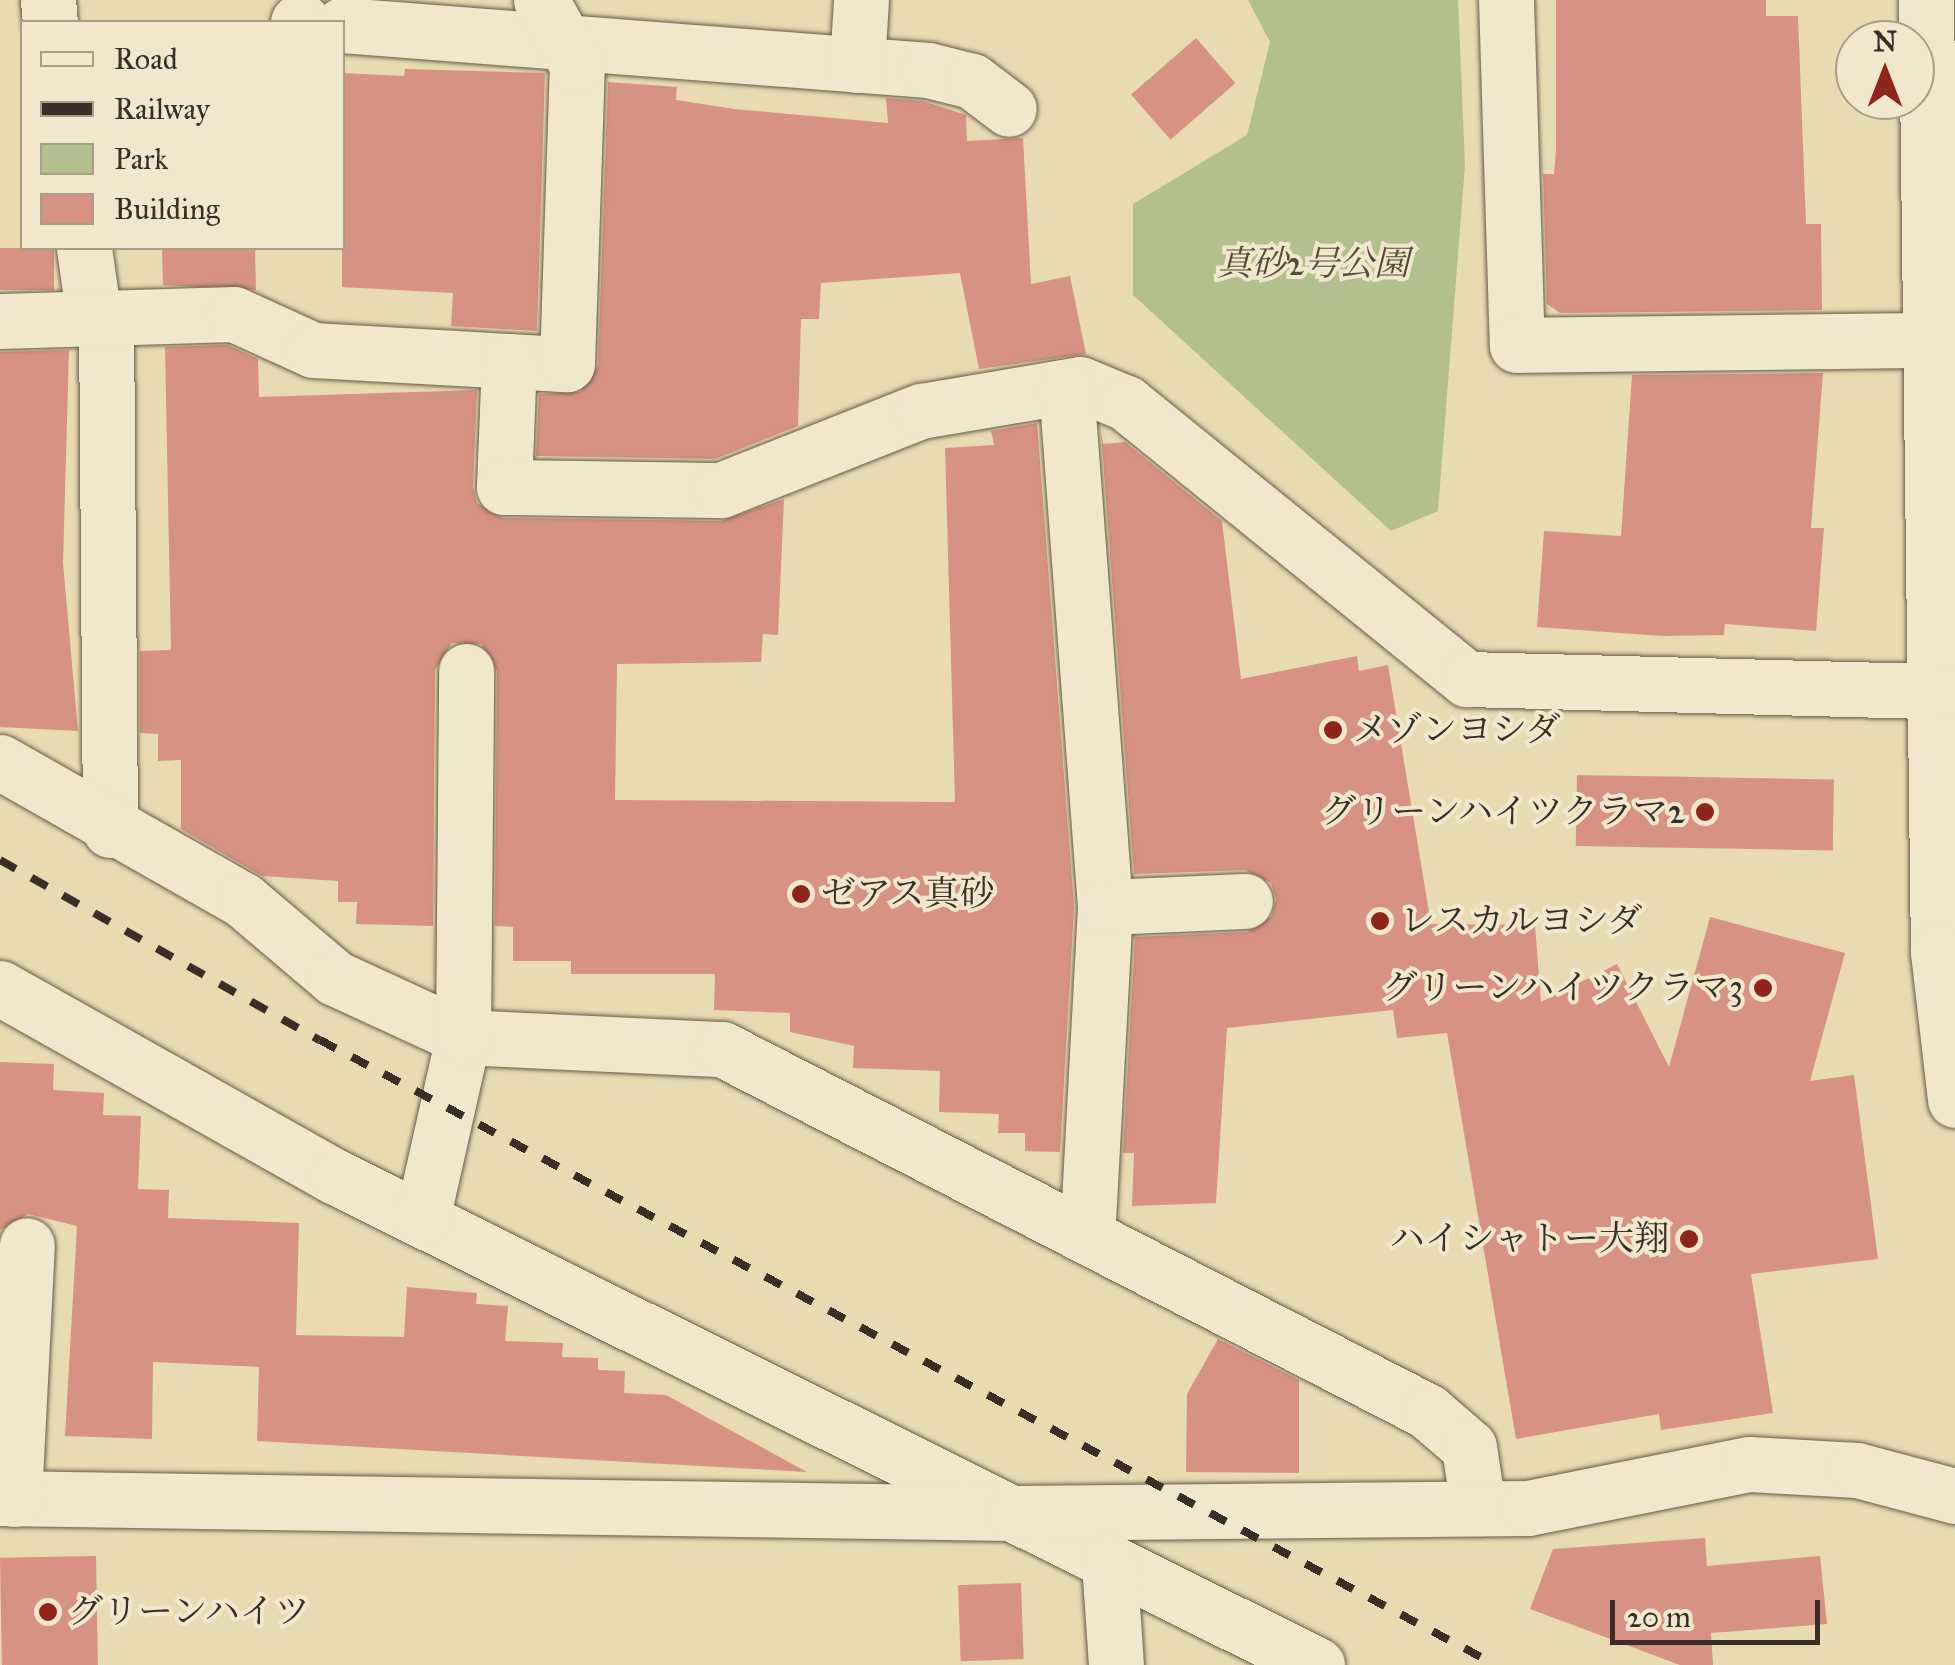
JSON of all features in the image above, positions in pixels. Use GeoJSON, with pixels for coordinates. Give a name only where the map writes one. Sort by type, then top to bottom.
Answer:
{"type":"FeatureCollection","features":[{"type":"Feature","properties":{"kind":"street"},"geometry":{"type":"LineString","coordinates":[[857,65],[861,0]]}},
{"type":"Feature","properties":{"kind":"street"},"geometry":{"type":"LineString","coordinates":[[1506,0],[1516,345],[1938,357]]}},
{"type":"Feature","properties":{"kind":"street"},"geometry":{"type":"LineString","coordinates":[[1926,0],[1938,357],[1938,952],[1953,1067]]}},
{"type":"Feature","properties":{"kind":"street"},"geometry":{"type":"LineString","coordinates":[[0,321],[234,314],[313,350],[568,364],[577,65],[551,19]]}},
{"type":"Feature","properties":{"kind":"street"},"geometry":{"type":"LineString","coordinates":[[345,25],[551,19],[972,82],[1009,109]]}},
{"type":"Feature","properties":{"kind":"street"},"geometry":{"type":"LineString","coordinates":[[84,250],[100,318],[110,830]]}},
{"type":"Feature","properties":{"kind":"street"},"geometry":{"type":"LineString","coordinates":[[509,361],[504,486],[721,490],[921,411],[1066,387],[1126,403],[1467,679],[1935,691]]}},
{"type":"Feature","properties":{"kind":"street"},"geometry":{"type":"LineString","coordinates":[[1066,387],[1105,907],[1086,1236]]}},
{"type":"Feature","properties":{"kind":"street"},"geometry":{"type":"LineString","coordinates":[[422,1219],[463,1037],[466,671]]}},
{"type":"Feature","properties":{"kind":"street"},"geometry":{"type":"LineString","coordinates":[[0,762],[110,830],[243,900],[335,978],[463,1037],[722,1048],[1428,1411],[1468,1447],[1478,1508]]}},
{"type":"Feature","properties":{"kind":"street"},"geometry":{"type":"LineString","coordinates":[[1105,907],[1246,901]]}},
{"type":"Feature","properties":{"kind":"street"},"geometry":{"type":"LineString","coordinates":[[0,988],[422,1219],[1317,1665]]}},
{"type":"Feature","properties":{"kind":"street"},"geometry":{"type":"LineString","coordinates":[[27,1245],[7,1499],[1013,1513],[1528,1508],[1749,1464],[1858,1470],[1955,1496]]}},
{"type":"Feature","properties":{"kind":"street"},"geometry":{"type":"LineString","coordinates":[[1110,1562],[1116,1665]]}},
{"type":"Feature","properties":{"kind":"green space","name":"真砂2号公園"},"geometry":{"type":"Polygon","coordinates":[[[1248,0],[1458,0],[1465,165],[1438,511],[1391,531],[1133,295],[1133,204],[1247,135],[1270,42],[1248,0]]]}},
{"type":"Feature","properties":{"kind":"building"},"geometry":{"type":"Polygon","coordinates":[[[1556,0],[1766,0],[1766,16],[1798,16],[1806,224],[1821,224],[1822,310],[1560,313],[1547,304],[1543,174],[1554,174],[1556,150],[1556,0]]]}},
{"type":"Feature","properties":{"kind":"building"},"geometry":{"type":"Polygon","coordinates":[[[1196,38],[1235,83],[1170,140],[1131,94],[1196,38]]]}},
{"type":"Feature","properties":{"kind":"building"},"geometry":{"type":"Polygon","coordinates":[[[405,69],[545,73],[537,331],[451,326],[453,293],[342,287],[345,73],[404,76],[405,69]]]}},
{"type":"Feature","properties":{"kind":"building"},"geometry":{"type":"Polygon","coordinates":[[[608,82],[677,87],[676,100],[734,109],[888,123],[886,98],[923,101],[966,115],[967,141],[1023,138],[1031,284],[1070,276],[1086,354],[979,369],[960,273],[821,283],[819,319],[801,319],[798,426],[715,459],[536,456],[539,394],[580,392],[598,366],[608,82]]]}},
{"type":"Feature","properties":{"kind":"building"},"geometry":{"type":"Polygon","coordinates":[[[0,248],[54,250],[54,290],[0,290],[0,248]]]}},
{"type":"Feature","properties":{"kind":"building"},"geometry":{"type":"Polygon","coordinates":[[[162,250],[255,250],[256,290],[163,285],[162,250]]]}},
{"type":"Feature","properties":{"kind":"building"},"geometry":{"type":"Polygon","coordinates":[[[228,345],[258,359],[259,397],[477,390],[473,487],[477,503],[503,518],[721,521],[784,499],[778,635],[763,634],[761,662],[617,664],[615,800],[955,802],[945,448],[994,445],[991,431],[1037,423],[1074,907],[1060,1152],[1025,1151],[1025,1133],[998,1133],[999,1114],[939,1112],[940,1071],[853,1068],[854,1046],[790,1032],[790,1013],[714,1010],[715,974],[571,974],[571,961],[513,961],[513,927],[495,926],[497,671],[481,644],[452,643],[435,670],[433,926],[356,924],[357,902],[338,902],[338,881],[262,876],[181,829],[181,760],[158,761],[158,734],[140,733],[140,651],[171,650],[165,347],[228,345]]]}},
{"type":"Feature","properties":{"kind":"building"},"geometry":{"type":"Polygon","coordinates":[[[69,350],[63,563],[78,731],[0,727],[0,352],[69,350]]]}},
{"type":"Feature","properties":{"kind":"building"},"geometry":{"type":"Polygon","coordinates":[[[1823,373],[1811,528],[1824,528],[1816,631],[1725,624],[1724,635],[1663,636],[1537,627],[1544,531],[1621,536],[1632,375],[1823,373]]]}},
{"type":"Feature","properties":{"kind":"building"},"geometry":{"type":"Polygon","coordinates":[[[1101,432],[1103,444],[1125,442],[1222,521],[1241,679],[1357,656],[1359,671],[1388,665],[1431,924],[1535,925],[1541,1002],[1617,964],[1669,1067],[1710,917],[1845,953],[1810,1081],[1854,1075],[1878,1259],[1751,1274],[1773,1413],[1661,1430],[1659,1414],[1516,1439],[1447,1033],[1397,1038],[1393,1010],[1227,1028],[1216,1203],[1132,1206],[1134,1153],[1123,1153],[1135,937],[1247,932],[1272,916],[1276,899],[1271,883],[1245,870],[1134,874],[1101,432]]]}},
{"type":"Feature","properties":{"kind":"building","name":"グリーンハイツクラマ2"},"geometry":{"type":"Polygon","coordinates":[[[1577,775],[1834,779],[1833,850],[1576,846],[1577,775]]]}},
{"type":"Feature","properties":{"kind":"building"},"geometry":{"type":"Polygon","coordinates":[[[0,1062],[54,1064],[53,1090],[104,1093],[103,1115],[141,1116],[138,1189],[169,1190],[168,1218],[299,1223],[296,1335],[404,1337],[407,1287],[477,1293],[476,1304],[508,1306],[505,1341],[563,1343],[562,1357],[598,1358],[598,1370],[625,1371],[624,1393],[666,1395],[807,1472],[257,1441],[259,1367],[153,1362],[152,1439],[65,1436],[77,1226],[28,1214],[0,1230],[0,1062]]]}},
{"type":"Feature","properties":{"kind":"building"},"geometry":{"type":"Polygon","coordinates":[[[1218,1339],[1299,1380],[1299,1473],[1186,1472],[1187,1394],[1218,1339]]]}},
{"type":"Feature","properties":{"kind":"building"},"geometry":{"type":"Polygon","coordinates":[[[1705,1538],[1707,1566],[1820,1556],[1827,1624],[1711,1633],[1713,1665],[1680,1665],[1530,1609],[1553,1549],[1705,1538]]]}},
{"type":"Feature","properties":{"kind":"building","name":"グリーンハイツ"},"geometry":{"type":"Polygon","coordinates":[[[96,1556],[98,1665],[2,1665],[0,1558],[96,1556]]]}},
{"type":"Feature","properties":{"kind":"building"},"geometry":{"type":"Polygon","coordinates":[[[1021,1583],[1024,1659],[961,1661],[958,1585],[1021,1583]]]}},
{"type":"Feature","properties":{"kind":"railway"},"geometry":{"type":"LineString","coordinates":[[0,860],[320,1040],[1496,1665]]}},
{"type":"Feature","properties":{"kind":"place","name":"メゾンヨシダ"},"geometry":{"type":"Point","coordinates":[1333,730]}},
{"type":"Feature","properties":{"kind":"place","name":"グリーンハイツクラマ2"},"geometry":{"type":"Point","coordinates":[1705,812]}},
{"type":"Feature","properties":{"kind":"place","name":"ゼアス真砂"},"geometry":{"type":"Point","coordinates":[801,894]}},
{"type":"Feature","properties":{"kind":"place","name":"レスカルヨシダ"},"geometry":{"type":"Point","coordinates":[1380,921]}},
{"type":"Feature","properties":{"kind":"place","name":"グリーンハイツクラマ3"},"geometry":{"type":"Point","coordinates":[1763,988]}},
{"type":"Feature","properties":{"kind":"place","name":"ハイシャトー大翔"},"geometry":{"type":"Point","coordinates":[1689,1239]}},
{"type":"Feature","properties":{"kind":"place","name":"グリーンハイツ"},"geometry":{"type":"Point","coordinates":[48,1612]}}]}
